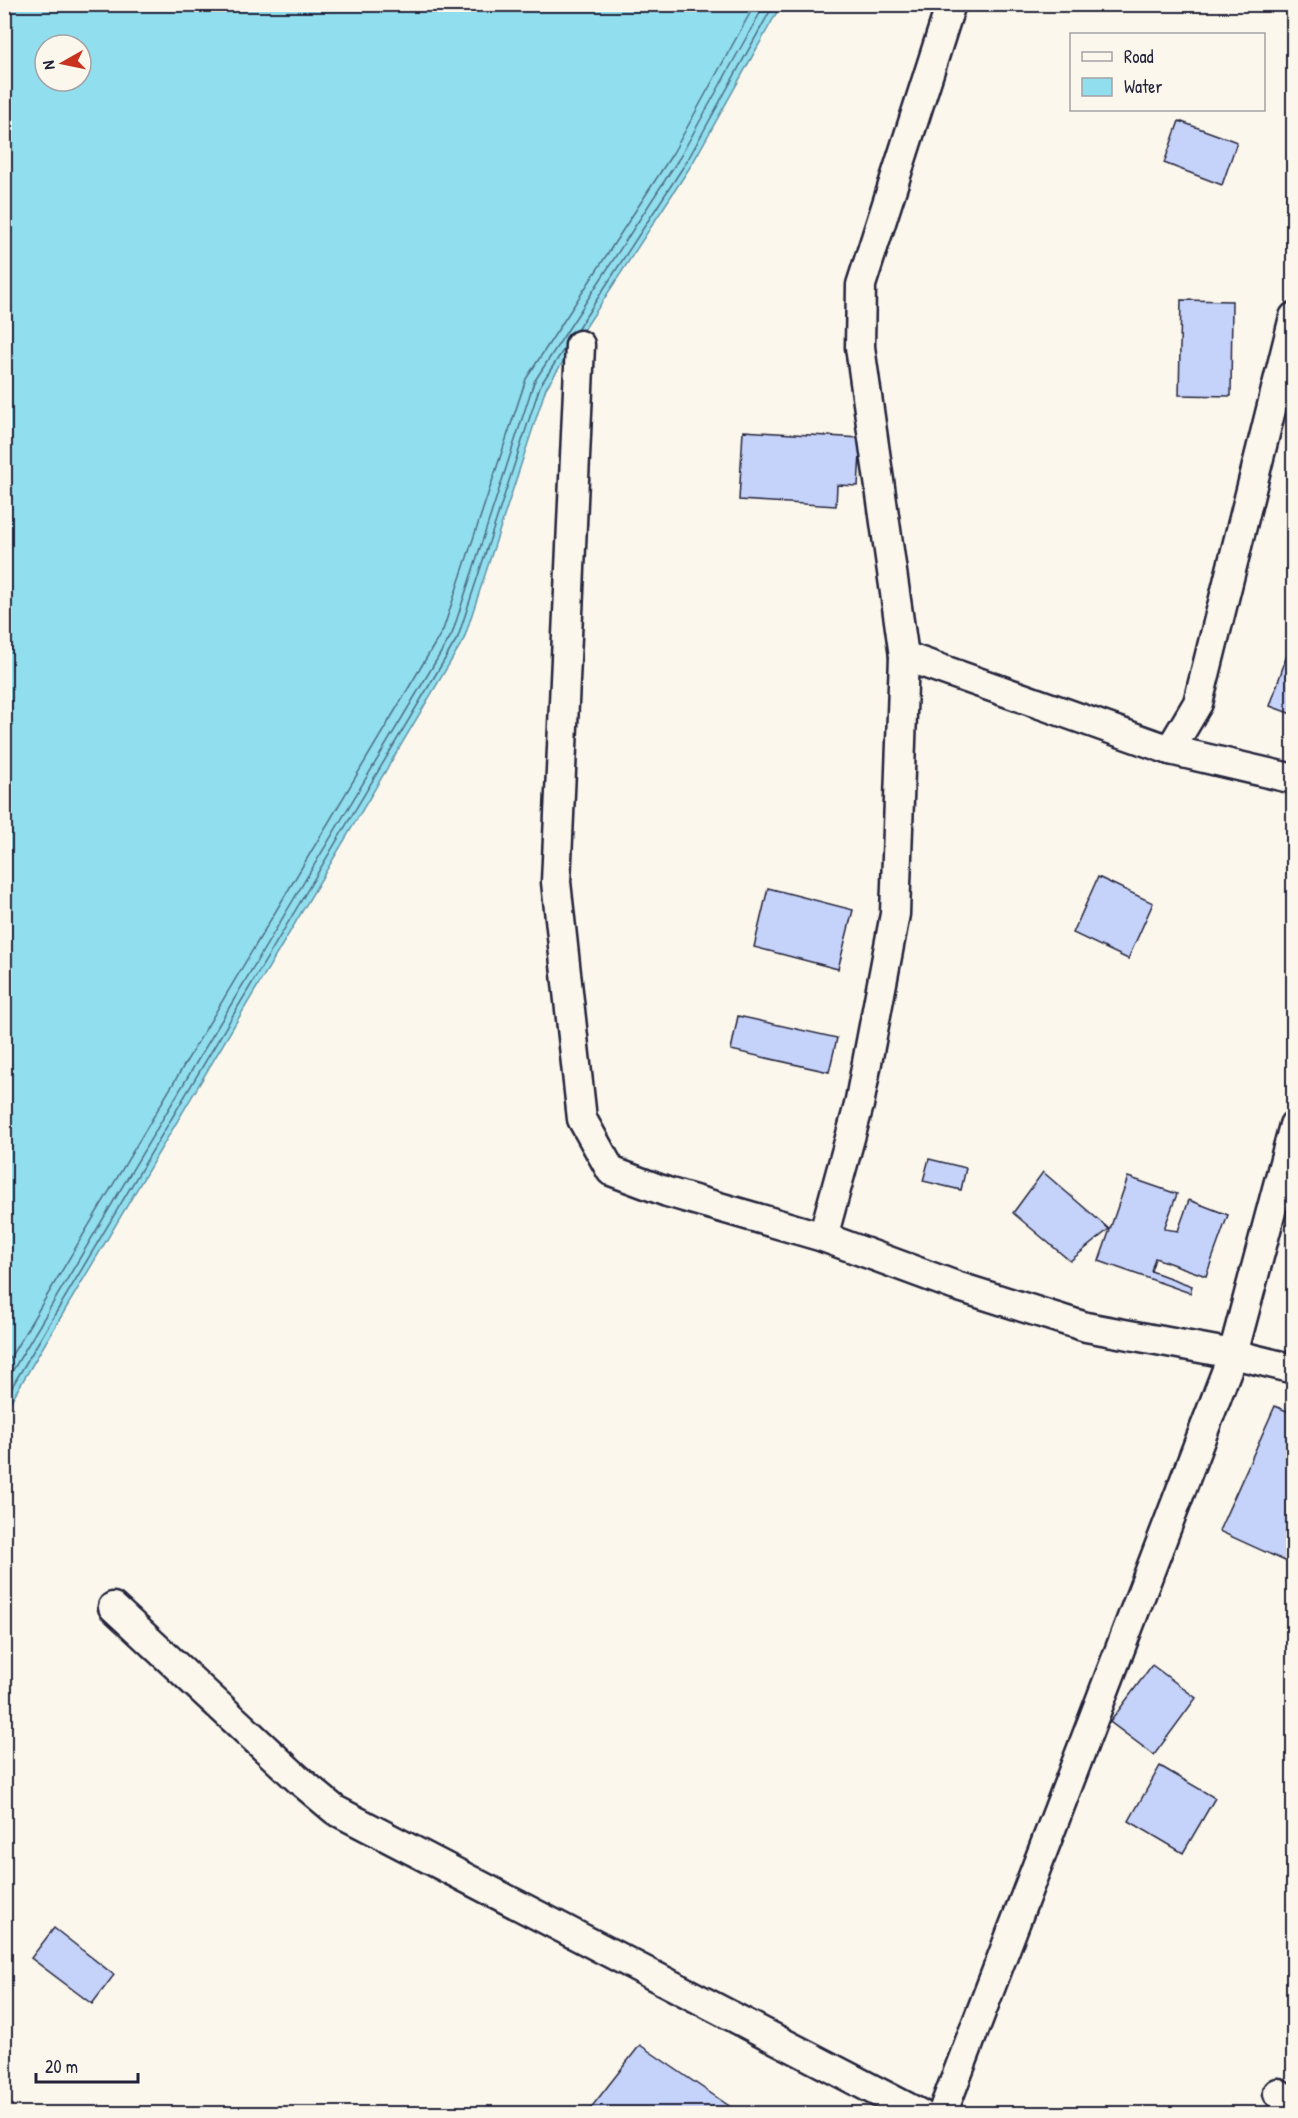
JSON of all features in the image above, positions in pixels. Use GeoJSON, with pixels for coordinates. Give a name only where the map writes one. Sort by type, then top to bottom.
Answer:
{"type":"FeatureCollection","features":[{"type":"Feature","properties":{"kind":"street"},"geometry":{"type":"LineString","coordinates":[[823,1237],[859,1105],[895,914],[904,656],[860,346],[861,285],[951,4]]}},
{"type":"Feature","properties":{"kind":"street"},"geometry":{"type":"LineString","coordinates":[[1170,750],[1198,703],[1293,317]]}},
{"type":"Feature","properties":{"kind":"street"},"geometry":{"type":"LineString","coordinates":[[580,345],[556,882],[582,1119],[611,1171],[667,1192],[823,1237],[957,1286],[1086,1327],[1233,1354],[1293,1369]]}},
{"type":"Feature","properties":{"kind":"street"},"geometry":{"type":"LineString","coordinates":[[904,656],[1170,750],[1293,779]]}},
{"type":"Feature","properties":{"kind":"street"},"geometry":{"type":"LineString","coordinates":[[942,2114],[1233,1354],[1293,1125]]}},
{"type":"Feature","properties":{"kind":"street"},"geometry":{"type":"LineString","coordinates":[[113,1607],[298,1779],[335,1810],[920,2114]]}},
{"type":"Feature","properties":{"kind":"water"},"geometry":{"type":"Polygon","coordinates":[[[5,5],[781,5],[692,164],[546,388],[464,639],[5,1411],[5,5]]]}},
{"type":"Feature","properties":{"kind":"building"},"geometry":{"type":"Polygon","coordinates":[[[1179,121],[1237,142],[1222,185],[1164,163],[1179,121]]]}},
{"type":"Feature","properties":{"kind":"building"},"geometry":{"type":"Polygon","coordinates":[[[1181,300],[1232,301],[1231,396],[1179,395],[1181,300]]]}},
{"type":"Feature","properties":{"kind":"building"},"geometry":{"type":"Polygon","coordinates":[[[743,431],[861,438],[858,486],[837,485],[836,506],[739,500],[743,431]]]}},
{"type":"Feature","properties":{"kind":"building"},"geometry":{"type":"Polygon","coordinates":[[[1288,652],[1294,654],[1294,715],[1270,706],[1288,652]]]}},
{"type":"Feature","properties":{"kind":"building"},"geometry":{"type":"Polygon","coordinates":[[[1098,877],[1153,903],[1128,959],[1073,933],[1098,877]]]}},
{"type":"Feature","properties":{"kind":"building"},"geometry":{"type":"Polygon","coordinates":[[[768,888],[853,910],[838,969],[754,947],[768,888]]]}},
{"type":"Feature","properties":{"kind":"building"},"geometry":{"type":"Polygon","coordinates":[[[738,1016],[837,1038],[829,1072],[731,1050],[738,1016]]]}},
{"type":"Feature","properties":{"kind":"building"},"geometry":{"type":"Polygon","coordinates":[[[929,1159],[966,1168],[961,1190],[923,1181],[929,1159]]]}},
{"type":"Feature","properties":{"kind":"building"},"geometry":{"type":"Polygon","coordinates":[[[1043,1172],[1109,1229],[1070,1261],[1013,1213],[1043,1172]]]}},
{"type":"Feature","properties":{"kind":"building"},"geometry":{"type":"Polygon","coordinates":[[[1128,1177],[1177,1194],[1164,1229],[1178,1231],[1189,1200],[1228,1215],[1206,1276],[1155,1258],[1151,1271],[1192,1286],[1190,1293],[1099,1261],[1128,1177]]]}},
{"type":"Feature","properties":{"kind":"building"},"geometry":{"type":"Polygon","coordinates":[[[1275,1406],[1294,1414],[1294,1565],[1219,1531],[1275,1406]]]}},
{"type":"Feature","properties":{"kind":"building"},"geometry":{"type":"Polygon","coordinates":[[[1152,1665],[1196,1698],[1154,1755],[1110,1722],[1152,1665]]]}},
{"type":"Feature","properties":{"kind":"building"},"geometry":{"type":"Polygon","coordinates":[[[1160,1766],[1215,1798],[1183,1853],[1129,1821],[1160,1766]]]}},
{"type":"Feature","properties":{"kind":"building"},"geometry":{"type":"Polygon","coordinates":[[[54,1928],[114,1975],[92,2004],[31,1958],[54,1928]]]}},
{"type":"Feature","properties":{"kind":"building"},"geometry":{"type":"Polygon","coordinates":[[[640,2045],[741,2114],[586,2114],[640,2045]]]}}]}
